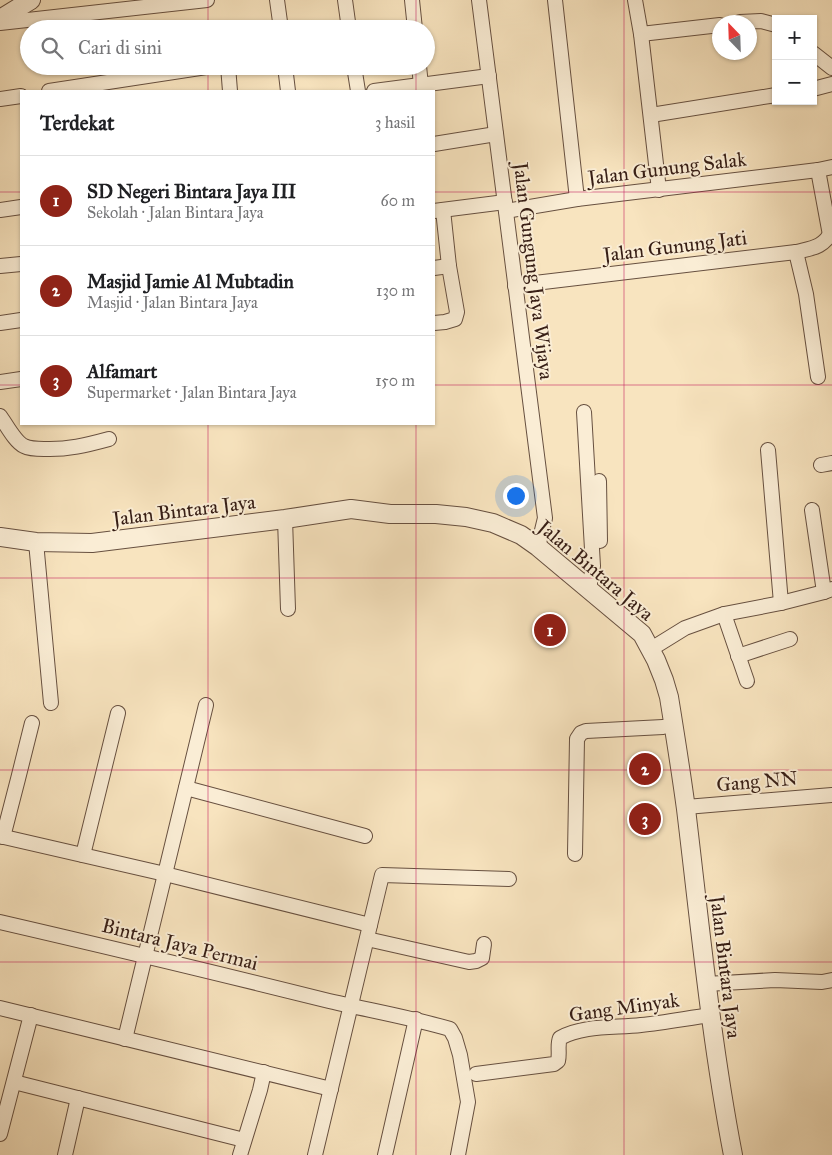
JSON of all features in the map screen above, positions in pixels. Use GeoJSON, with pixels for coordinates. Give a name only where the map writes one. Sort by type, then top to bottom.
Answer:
{"type":"FeatureCollection","features":[{"type":"Feature","properties":{"kind":"street"},"geometry":{"type":"LineString","coordinates":[[0,20],[32,0]]}},
{"type":"Feature","properties":{"kind":"street"},"geometry":{"type":"LineString","coordinates":[[34,20],[207,0]]}},
{"type":"Feature","properties":{"kind":"street"},"geometry":{"type":"LineString","coordinates":[[277,0],[280,20]]}},
{"type":"Feature","properties":{"kind":"street"},"geometry":{"type":"LineString","coordinates":[[345,0],[348,20]]}},
{"type":"Feature","properties":{"kind":"street"},"geometry":{"type":"LineString","coordinates":[[412,0],[414,20]]}},
{"type":"Feature","properties":{"kind":"street","name":"Jalan Gungung Jaya Wijaya"},"geometry":{"type":"LineString","coordinates":[[479,0],[545,518],[538,547]]}},
{"type":"Feature","properties":{"kind":"street"},"geometry":{"type":"LineString","coordinates":[[556,0],[577,199]]}},
{"type":"Feature","properties":{"kind":"street"},"geometry":{"type":"LineString","coordinates":[[635,0],[641,34],[659,190]]}},
{"type":"Feature","properties":{"kind":"street"},"geometry":{"type":"LineString","coordinates":[[757,21],[772,24]]}},
{"type":"Feature","properties":{"kind":"street"},"geometry":{"type":"LineString","coordinates":[[0,24],[20,22]]}},
{"type":"Feature","properties":{"kind":"street"},"geometry":{"type":"LineString","coordinates":[[641,34],[712,26]]}},
{"type":"Feature","properties":{"kind":"street"},"geometry":{"type":"LineString","coordinates":[[817,57],[832,68]]}},
{"type":"Feature","properties":{"kind":"street"},"geometry":{"type":"LineString","coordinates":[[56,90],[154,75]]}},
{"type":"Feature","properties":{"kind":"street"},"geometry":{"type":"LineString","coordinates":[[229,75],[230,90]]}},
{"type":"Feature","properties":{"kind":"street"},"geometry":{"type":"LineString","coordinates":[[286,75],[288,90]]}},
{"type":"Feature","properties":{"kind":"street"},"geometry":{"type":"LineString","coordinates":[[355,75],[358,90]]}},
{"type":"Feature","properties":{"kind":"street"},"geometry":{"type":"LineString","coordinates":[[420,75],[421,85]]}},
{"type":"Feature","properties":{"kind":"street"},"geometry":{"type":"LineString","coordinates":[[382,90],[489,76]]}},
{"type":"Feature","properties":{"kind":"street"},"geometry":{"type":"LineString","coordinates":[[817,88],[832,84]]}},
{"type":"Feature","properties":{"kind":"street"},"geometry":{"type":"LineString","coordinates":[[0,99],[20,96]]}},
{"type":"Feature","properties":{"kind":"street"},"geometry":{"type":"LineString","coordinates":[[651,115],[772,97]]}},
{"type":"Feature","properties":{"kind":"street"},"geometry":{"type":"LineString","coordinates":[[435,144],[496,134]]}},
{"type":"Feature","properties":{"kind":"street"},"geometry":{"type":"LineString","coordinates":[[825,168],[831,233]]}},
{"type":"Feature","properties":{"kind":"street","name":"Jalan Gunung Salak"},"geometry":{"type":"LineString","coordinates":[[438,210],[577,199],[825,168]]}},
{"type":"Feature","properties":{"kind":"street"},"geometry":{"type":"LineString","coordinates":[[0,210],[20,207]]}},
{"type":"Feature","properties":{"kind":"street"},"geometry":{"type":"LineString","coordinates":[[435,324],[455,319],[458,312],[438,210]]}},
{"type":"Feature","properties":{"kind":"street","name":"Jalan Gunung Jati"},"geometry":{"type":"LineString","coordinates":[[515,286],[796,252],[820,246],[831,233]]}},
{"type":"Feature","properties":{"kind":"street"},"geometry":{"type":"LineString","coordinates":[[796,252],[806,294],[818,377]]}},
{"type":"Feature","properties":{"kind":"street"},"geometry":{"type":"LineString","coordinates":[[0,266],[20,264]]}},
{"type":"Feature","properties":{"kind":"street"},"geometry":{"type":"LineString","coordinates":[[435,268],[450,266]]}},
{"type":"Feature","properties":{"kind":"street"},"geometry":{"type":"LineString","coordinates":[[0,323],[20,320]]}},
{"type":"Feature","properties":{"kind":"street"},"geometry":{"type":"LineString","coordinates":[[0,382],[20,379]]}},
{"type":"Feature","properties":{"kind":"street"},"geometry":{"type":"LineString","coordinates":[[584,412],[597,566]]}},
{"type":"Feature","properties":{"kind":"street"},"geometry":{"type":"LineString","coordinates":[[0,416],[23,446],[59,449],[109,439]]}},
{"type":"Feature","properties":{"kind":"street"},"geometry":{"type":"LineString","coordinates":[[768,450],[781,602]]}},
{"type":"Feature","properties":{"kind":"street"},"geometry":{"type":"LineString","coordinates":[[594,593],[597,566],[599,480]]}},
{"type":"Feature","properties":{"kind":"street","name":"Jalan Bintara Jaya"},"geometry":{"type":"LineString","coordinates":[[0,538],[36,542],[92,543],[350,509],[390,514],[436,514],[466,517],[493,523],[521,535],[594,593],[642,634],[651,649],[669,697],[686,807],[706,984],[724,1110],[733,1155]]}},
{"type":"Feature","properties":{"kind":"street"},"geometry":{"type":"LineString","coordinates":[[651,649],[685,628],[724,614],[828,590],[812,510]]}},
{"type":"Feature","properties":{"kind":"street"},"geometry":{"type":"LineString","coordinates":[[285,519],[288,609]]}},
{"type":"Feature","properties":{"kind":"street"},"geometry":{"type":"LineString","coordinates":[[36,542],[52,703]]}},
{"type":"Feature","properties":{"kind":"street"},"geometry":{"type":"LineString","coordinates":[[724,614],[747,681]]}},
{"type":"Feature","properties":{"kind":"street"},"geometry":{"type":"LineString","coordinates":[[738,656],[790,639]]}},
{"type":"Feature","properties":{"kind":"street"},"geometry":{"type":"LineString","coordinates":[[125,1039],[206,705]]}},
{"type":"Feature","properties":{"kind":"street"},"geometry":{"type":"LineString","coordinates":[[83,855],[118,713]]}},
{"type":"Feature","properties":{"kind":"street"},"geometry":{"type":"LineString","coordinates":[[32,723],[1,836],[165,874],[370,925]]}},
{"type":"Feature","properties":{"kind":"street"},"geometry":{"type":"LineString","coordinates":[[575,854],[577,739],[581,733],[586,730],[673,725]]}},
{"type":"Feature","properties":{"kind":"street"},"geometry":{"type":"LineString","coordinates":[[186,788],[365,836]]}},
{"type":"Feature","properties":{"kind":"street","name":"Gang NN"},"geometry":{"type":"LineString","coordinates":[[686,807],[832,795]]}},
{"type":"Feature","properties":{"kind":"street"},"geometry":{"type":"LineString","coordinates":[[315,1155],[382,875],[508,879]]}},
{"type":"Feature","properties":{"kind":"street","name":"Bintara Jaya Permai"},"geometry":{"type":"LineString","coordinates":[[0,922],[450,1029],[460,1055],[468,1102],[458,1155]]}},
{"type":"Feature","properties":{"kind":"street"},"geometry":{"type":"LineString","coordinates":[[367,940],[469,962],[482,958],[484,944]]}},
{"type":"Feature","properties":{"kind":"street"},"geometry":{"type":"LineString","coordinates":[[706,984],[775,980],[822,982],[832,980]]}},
{"type":"Feature","properties":{"kind":"street"},"geometry":{"type":"LineString","coordinates":[[0,1008],[331,1089]]}},
{"type":"Feature","properties":{"kind":"street"},"geometry":{"type":"LineString","coordinates":[[0,1134],[31,1015]]}},
{"type":"Feature","properties":{"kind":"street","name":"Gang Minyak"},"geometry":{"type":"LineString","coordinates":[[476,1074],[554,1064],[560,1056],[560,1038],[576,1031],[641,1025],[711,1015]]}},
{"type":"Feature","properties":{"kind":"street"},"geometry":{"type":"LineString","coordinates":[[385,1155],[416,1020]]}},
{"type":"Feature","properties":{"kind":"street"},"geometry":{"type":"LineString","coordinates":[[240,1155],[264,1072]]}},
{"type":"Feature","properties":{"kind":"street"},"geometry":{"type":"LineString","coordinates":[[14,1082],[244,1140]]}},
{"type":"Feature","properties":{"kind":"street"},"geometry":{"type":"LineString","coordinates":[[65,1155],[78,1098]]}},
{"type":"Feature","properties":{"kind":"place","name":"SD Negeri Bintara Jaya III"},"geometry":{"type":"Point","coordinates":[550,630]}},
{"type":"Feature","properties":{"kind":"place","name":"Masjid Jamie Al Mubtadin"},"geometry":{"type":"Point","coordinates":[645,769]}},
{"type":"Feature","properties":{"kind":"place","name":"Alfamart"},"geometry":{"type":"Point","coordinates":[645,819]}}]}
